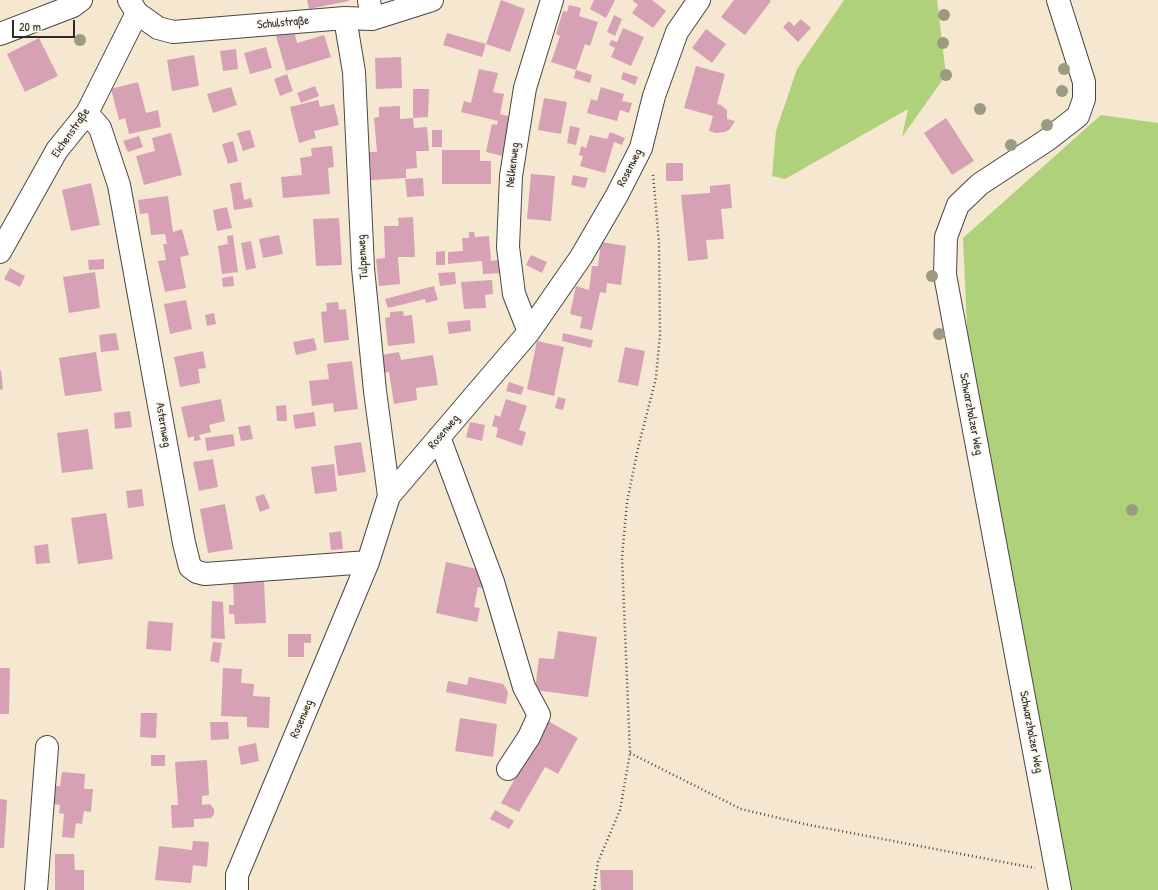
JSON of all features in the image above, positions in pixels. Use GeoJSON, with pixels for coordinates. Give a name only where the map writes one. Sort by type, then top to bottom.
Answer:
{"type":"FeatureCollection","features":[{"type":"Feature","properties":{"kind":"street"},"geometry":{"type":"LineString","coordinates":[[0,34],[73,6],[81,0]]}},
{"type":"Feature","properties":{"kind":"street","name":"Schulstraße"},"geometry":{"type":"LineString","coordinates":[[133,6],[158,28],[173,32],[345,18],[370,10],[432,0]]}},
{"type":"Feature","properties":{"kind":"street","name":"Nelkenweg"},"geometry":{"type":"LineString","coordinates":[[529,332],[514,294],[509,254],[511,176],[525,88],[552,0]]}},
{"type":"Feature","properties":{"kind":"street","name":"Rosenweg"},"geometry":{"type":"LineString","coordinates":[[237,890],[237,875],[368,562],[389,496],[529,332],[581,257],[617,195],[641,148],[654,96],[677,32],[699,0]]}},
{"type":"Feature","properties":{"kind":"street","name":"Schwarzholzer Weg"},"geometry":{"type":"LineString","coordinates":[[1058,0],[1084,82],[1084,99],[1078,116],[1047,140],[980,184],[958,206],[946,237],[945,275],[1059,881]]}},
{"type":"Feature","properties":{"kind":"street","name":"Eichenstraße"},"geometry":{"type":"LineString","coordinates":[[0,252],[58,150],[87,112],[133,6]]}},
{"type":"Feature","properties":{"kind":"street","name":"Tulpenweg"},"geometry":{"type":"LineString","coordinates":[[345,18],[354,72],[363,268],[375,391],[389,496]]}},
{"type":"Feature","properties":{"kind":"street","name":"Asternweg"},"geometry":{"type":"LineString","coordinates":[[87,112],[100,128],[119,185],[184,543],[190,566],[197,572],[206,574],[368,562]]}},
{"type":"Feature","properties":{"kind":"street"},"geometry":{"type":"LineString","coordinates":[[439,437],[493,582],[524,687],[539,715],[529,737],[508,769]]}},
{"type":"Feature","properties":{"kind":"street"},"geometry":{"type":"LineString","coordinates":[[36,890],[47,747]]}},
{"type":"Feature","properties":{"kind":"path"},"geometry":{"type":"LineString","coordinates":[[594,890],[598,862],[620,810],[630,753],[622,558],[627,502],[638,448],[656,378],[660,334],[659,244],[652,168],[641,148]]}},
{"type":"Feature","properties":{"kind":"path"},"geometry":{"type":"LineString","coordinates":[[630,753],[741,809],[1059,881]]}},
{"type":"Feature","properties":{"kind":"green space"},"geometry":{"type":"Polygon","coordinates":[[[844,0],[937,0],[946,75],[902,137],[908,109],[785,179],[772,176],[776,131],[797,69],[844,0]]]}},
{"type":"Feature","properties":{"kind":"green space"},"geometry":{"type":"Polygon","coordinates":[[[1101,115],[1158,123],[1158,890],[1071,890],[969,370],[963,238],[1101,115]]]}},
{"type":"Feature","properties":{"kind":"building"},"geometry":{"type":"Polygon","coordinates":[[[307,0],[349,0],[349,1],[309,9],[307,0]]]}},
{"type":"Feature","properties":{"kind":"building"},"geometry":{"type":"Polygon","coordinates":[[[501,0],[525,9],[510,52],[486,44],[501,0]]]}},
{"type":"Feature","properties":{"kind":"building"},"geometry":{"type":"Polygon","coordinates":[[[594,0],[615,0],[606,18],[590,9],[594,0]]]}},
{"type":"Feature","properties":{"kind":"building"},"geometry":{"type":"Polygon","coordinates":[[[652,0],[666,11],[653,28],[632,13],[638,5],[633,1],[652,0]]]}},
{"type":"Feature","properties":{"kind":"building"},"geometry":{"type":"Polygon","coordinates":[[[734,0],[771,1],[745,35],[721,17],[734,0]]]}},
{"type":"Feature","properties":{"kind":"building"},"geometry":{"type":"Polygon","coordinates":[[[569,5],[581,8],[579,16],[598,22],[590,46],[585,44],[576,70],[551,62],[560,36],[556,34],[563,11],[567,12],[569,5]]]}},
{"type":"Feature","properties":{"kind":"building"},"geometry":{"type":"Polygon","coordinates":[[[614,15],[622,19],[615,36],[607,32],[614,15]]]}},
{"type":"Feature","properties":{"kind":"building"},"geometry":{"type":"Polygon","coordinates":[[[801,19],[811,28],[798,42],[783,27],[789,21],[794,26],[801,19]]]}},
{"type":"Feature","properties":{"kind":"building"},"geometry":{"type":"Polygon","coordinates":[[[623,28],[644,37],[631,66],[611,57],[615,48],[609,45],[611,40],[617,42],[623,28]]]}},
{"type":"Feature","properties":{"kind":"building"},"geometry":{"type":"Polygon","coordinates":[[[706,29],[726,44],[712,63],[692,48],[706,29]]]}},
{"type":"Feature","properties":{"kind":"building"},"geometry":{"type":"Polygon","coordinates":[[[294,30],[297,43],[324,35],[331,57],[286,71],[276,36],[294,30]]]}},
{"type":"Feature","properties":{"kind":"building"},"geometry":{"type":"Polygon","coordinates":[[[447,33],[486,44],[482,57],[443,45],[447,33]]]}},
{"type":"Feature","properties":{"kind":"building"},"geometry":{"type":"Polygon","coordinates":[[[39,38],[58,76],[25,92],[7,54],[39,38]]]}},
{"type":"Feature","properties":{"kind":"building"},"geometry":{"type":"Polygon","coordinates":[[[266,47],[272,68],[250,74],[244,53],[266,47]]]}},
{"type":"Feature","properties":{"kind":"building"},"geometry":{"type":"Polygon","coordinates":[[[236,49],[238,69],[223,71],[220,51],[236,49]]]}},
{"type":"Feature","properties":{"kind":"building"},"geometry":{"type":"Polygon","coordinates":[[[194,55],[199,86],[172,91],[167,60],[194,55]]]}},
{"type":"Feature","properties":{"kind":"building"},"geometry":{"type":"Polygon","coordinates":[[[401,57],[402,88],[376,89],[375,58],[401,57]]]}},
{"type":"Feature","properties":{"kind":"building"},"geometry":{"type":"Polygon","coordinates":[[[696,66],[725,74],[717,104],[721,105],[727,110],[727,119],[735,121],[730,129],[725,132],[716,133],[709,131],[713,116],[684,108],[696,66]]]}},
{"type":"Feature","properties":{"kind":"building"},"geometry":{"type":"Polygon","coordinates":[[[479,69],[498,73],[493,92],[504,94],[500,114],[512,117],[503,156],[486,152],[492,124],[497,125],[498,121],[461,112],[464,101],[471,103],[479,69]]]}},
{"type":"Feature","properties":{"kind":"building"},"geometry":{"type":"Polygon","coordinates":[[[576,70],[592,75],[590,83],[574,78],[576,70]]]}},
{"type":"Feature","properties":{"kind":"building"},"geometry":{"type":"Polygon","coordinates":[[[623,72],[638,77],[635,85],[621,79],[623,72]]]}},
{"type":"Feature","properties":{"kind":"building"},"geometry":{"type":"Polygon","coordinates":[[[287,74],[293,91],[280,96],[274,79],[287,74]]]}},
{"type":"Feature","properties":{"kind":"building"},"geometry":{"type":"Polygon","coordinates":[[[138,82],[146,113],[158,110],[161,127],[129,134],[125,118],[119,120],[111,89],[138,82]]]}},
{"type":"Feature","properties":{"kind":"building"},"geometry":{"type":"Polygon","coordinates":[[[315,86],[319,96],[301,103],[297,93],[315,86]]]}},
{"type":"Feature","properties":{"kind":"building"},"geometry":{"type":"Polygon","coordinates":[[[231,87],[237,105],[213,113],[207,94],[231,87]]]}},
{"type":"Feature","properties":{"kind":"building"},"geometry":{"type":"Polygon","coordinates":[[[601,87],[624,94],[622,101],[632,103],[629,113],[620,110],[617,121],[587,113],[591,99],[597,101],[601,87]]]}},
{"type":"Feature","properties":{"kind":"building"},"geometry":{"type":"Polygon","coordinates":[[[413,89],[429,89],[428,117],[413,118],[413,89]]]}},
{"type":"Feature","properties":{"kind":"building"},"geometry":{"type":"Polygon","coordinates":[[[544,98],[567,102],[561,134],[538,130],[544,98]]]}},
{"type":"Feature","properties":{"kind":"building"},"geometry":{"type":"Polygon","coordinates":[[[318,100],[320,107],[334,104],[339,125],[314,131],[316,138],[299,143],[290,107],[318,100]]]}},
{"type":"Feature","properties":{"kind":"building"},"geometry":{"type":"Polygon","coordinates":[[[400,106],[400,119],[413,118],[414,128],[427,127],[429,151],[416,151],[417,168],[406,169],[406,178],[371,180],[369,152],[377,152],[374,118],[379,117],[379,107],[400,106]]]}},
{"type":"Feature","properties":{"kind":"building"},"geometry":{"type":"Polygon","coordinates":[[[946,118],[974,161],[952,175],[924,133],[946,118]]]}},
{"type":"Feature","properties":{"kind":"building"},"geometry":{"type":"Polygon","coordinates":[[[570,126],[580,128],[576,145],[567,143],[570,126]]]}},
{"type":"Feature","properties":{"kind":"building"},"geometry":{"type":"Polygon","coordinates":[[[250,130],[255,147],[243,151],[237,133],[250,130]]]}},
{"type":"Feature","properties":{"kind":"building"},"geometry":{"type":"Polygon","coordinates":[[[432,130],[442,130],[442,147],[432,147],[432,130]]]}},
{"type":"Feature","properties":{"kind":"building"},"geometry":{"type":"Polygon","coordinates":[[[610,132],[625,138],[622,145],[614,142],[605,173],[580,166],[583,156],[579,155],[581,146],[586,148],[590,135],[607,139],[610,132]]]}},
{"type":"Feature","properties":{"kind":"building"},"geometry":{"type":"Polygon","coordinates":[[[171,133],[182,175],[144,185],[136,156],[155,151],[152,138],[171,133]]]}},
{"type":"Feature","properties":{"kind":"building"},"geometry":{"type":"Polygon","coordinates":[[[139,136],[143,147],[128,152],[123,141],[139,136]]]}},
{"type":"Feature","properties":{"kind":"building"},"geometry":{"type":"Polygon","coordinates":[[[233,141],[238,161],[228,164],[222,144],[233,141]]]}},
{"type":"Feature","properties":{"kind":"building"},"geometry":{"type":"Polygon","coordinates":[[[332,146],[334,167],[328,168],[330,194],[283,198],[281,177],[302,175],[300,158],[312,156],[311,148],[332,146]]]}},
{"type":"Feature","properties":{"kind":"building"},"geometry":{"type":"Polygon","coordinates":[[[442,150],[480,150],[480,161],[491,161],[491,184],[442,184],[442,150]]]}},
{"type":"Feature","properties":{"kind":"building"},"geometry":{"type":"Polygon","coordinates":[[[666,163],[683,163],[683,181],[666,181],[666,163]]]}},
{"type":"Feature","properties":{"kind":"building"},"geometry":{"type":"Polygon","coordinates":[[[531,174],[555,176],[551,221],[527,219],[531,174]]]}},
{"type":"Feature","properties":{"kind":"building"},"geometry":{"type":"Polygon","coordinates":[[[573,175],[588,178],[585,188],[571,185],[573,175]]]}},
{"type":"Feature","properties":{"kind":"building"},"geometry":{"type":"Polygon","coordinates":[[[423,178],[424,196],[407,197],[405,179],[423,178]]]}},
{"type":"Feature","properties":{"kind":"building"},"geometry":{"type":"Polygon","coordinates":[[[241,182],[244,200],[251,198],[253,207],[234,210],[230,184],[241,182]]]}},
{"type":"Feature","properties":{"kind":"building"},"geometry":{"type":"Polygon","coordinates":[[[91,183],[100,225],[71,231],[62,190],[91,183]]]}},
{"type":"Feature","properties":{"kind":"building"},"geometry":{"type":"Polygon","coordinates":[[[730,184],[732,208],[721,209],[724,239],[706,240],[708,259],[688,261],[681,195],[710,193],[710,186],[730,184]]]}},
{"type":"Feature","properties":{"kind":"building"},"geometry":{"type":"Polygon","coordinates":[[[168,196],[173,232],[182,229],[189,255],[180,257],[186,288],[165,292],[158,261],[166,260],[163,244],[167,244],[165,234],[151,235],[148,213],[140,214],[138,200],[168,196]]]}},
{"type":"Feature","properties":{"kind":"building"},"geometry":{"type":"Polygon","coordinates":[[[227,207],[232,228],[217,231],[213,210],[227,207]]]}},
{"type":"Feature","properties":{"kind":"building"},"geometry":{"type":"Polygon","coordinates":[[[413,217],[415,257],[398,257],[400,284],[379,286],[376,259],[385,258],[384,226],[399,226],[398,218],[413,217]]]}},
{"type":"Feature","properties":{"kind":"building"},"geometry":{"type":"Polygon","coordinates":[[[339,218],[342,265],[316,266],[313,219],[339,218]]]}},
{"type":"Feature","properties":{"kind":"building"},"geometry":{"type":"Polygon","coordinates":[[[469,232],[474,232],[475,237],[489,236],[491,261],[499,260],[500,273],[483,274],[482,261],[448,264],[448,252],[463,251],[462,238],[469,238],[469,232]]]}},
{"type":"Feature","properties":{"kind":"building"},"geometry":{"type":"Polygon","coordinates":[[[233,235],[238,272],[222,274],[218,246],[228,244],[227,236],[233,235]]]}},
{"type":"Feature","properties":{"kind":"building"},"geometry":{"type":"Polygon","coordinates":[[[279,235],[283,254],[263,258],[259,239],[279,235]]]}},
{"type":"Feature","properties":{"kind":"building"},"geometry":{"type":"Polygon","coordinates":[[[251,241],[256,268],[246,270],[241,243],[251,241]]]}},
{"type":"Feature","properties":{"kind":"building"},"geometry":{"type":"Polygon","coordinates":[[[601,242],[626,246],[621,285],[607,283],[606,293],[600,292],[592,330],[580,328],[582,317],[570,314],[576,286],[589,290],[592,266],[598,266],[601,242]]]}},
{"type":"Feature","properties":{"kind":"building"},"geometry":{"type":"Polygon","coordinates":[[[445,251],[445,265],[436,265],[436,252],[445,251]]]}},
{"type":"Feature","properties":{"kind":"building"},"geometry":{"type":"Polygon","coordinates":[[[531,255],[547,262],[542,273],[526,265],[531,255]]]}},
{"type":"Feature","properties":{"kind":"building"},"geometry":{"type":"Polygon","coordinates":[[[104,259],[104,269],[89,270],[88,260],[104,259]]]}},
{"type":"Feature","properties":{"kind":"building"},"geometry":{"type":"Polygon","coordinates":[[[10,268],[25,276],[20,287],[4,279],[10,268]]]}},
{"type":"Feature","properties":{"kind":"building"},"geometry":{"type":"Polygon","coordinates":[[[95,272],[100,308],[69,313],[63,277],[95,272]]]}},
{"type":"Feature","properties":{"kind":"building"},"geometry":{"type":"Polygon","coordinates":[[[455,272],[456,284],[440,286],[438,273],[455,272]]]}},
{"type":"Feature","properties":{"kind":"building"},"geometry":{"type":"Polygon","coordinates":[[[233,276],[234,286],[223,287],[222,278],[233,276]]]}},
{"type":"Feature","properties":{"kind":"building"},"geometry":{"type":"Polygon","coordinates":[[[492,280],[493,294],[485,295],[486,308],[464,309],[461,282],[492,280]]]}},
{"type":"Feature","properties":{"kind":"building"},"geometry":{"type":"Polygon","coordinates":[[[434,286],[438,300],[426,303],[425,299],[388,308],[385,299],[434,286]]]}},
{"type":"Feature","properties":{"kind":"building"},"geometry":{"type":"Polygon","coordinates":[[[186,300],[192,329],[170,334],[164,304],[186,300]]]}},
{"type":"Feature","properties":{"kind":"building"},"geometry":{"type":"Polygon","coordinates":[[[338,302],[339,310],[346,309],[349,340],[324,343],[321,312],[327,311],[326,303],[338,302]]]}},
{"type":"Feature","properties":{"kind":"building"},"geometry":{"type":"Polygon","coordinates":[[[403,311],[404,316],[412,315],[415,343],[388,346],[385,318],[390,317],[390,312],[403,311]]]}},
{"type":"Feature","properties":{"kind":"building"},"geometry":{"type":"Polygon","coordinates":[[[214,313],[216,324],[207,326],[205,315],[214,313]]]}},
{"type":"Feature","properties":{"kind":"building"},"geometry":{"type":"Polygon","coordinates":[[[470,320],[471,331],[449,334],[447,322],[470,320]]]}},
{"type":"Feature","properties":{"kind":"building"},"geometry":{"type":"Polygon","coordinates":[[[116,333],[119,350],[101,352],[99,335],[116,333]]]}},
{"type":"Feature","properties":{"kind":"building"},"geometry":{"type":"Polygon","coordinates":[[[563,333],[593,340],[591,348],[562,341],[563,333]]]}},
{"type":"Feature","properties":{"kind":"building"},"geometry":{"type":"Polygon","coordinates":[[[314,338],[317,350],[296,355],[293,342],[314,338]]]}},
{"type":"Feature","properties":{"kind":"building"},"geometry":{"type":"Polygon","coordinates":[[[537,341],[564,347],[554,396],[527,389],[537,341]]]}},
{"type":"Feature","properties":{"kind":"building"},"geometry":{"type":"Polygon","coordinates":[[[625,347],[645,351],[638,386],[618,382],[625,347]]]}},
{"type":"Feature","properties":{"kind":"building"},"geometry":{"type":"Polygon","coordinates":[[[203,351],[206,368],[198,369],[200,383],[180,387],[174,357],[203,351]]]}},
{"type":"Feature","properties":{"kind":"building"},"geometry":{"type":"Polygon","coordinates":[[[96,352],[102,391],[65,396],[59,358],[96,352]]]}},
{"type":"Feature","properties":{"kind":"building"},"geometry":{"type":"Polygon","coordinates":[[[399,352],[401,360],[433,355],[438,385],[416,388],[417,400],[394,404],[389,372],[383,373],[381,355],[399,352]]]}},
{"type":"Feature","properties":{"kind":"building"},"geometry":{"type":"Polygon","coordinates":[[[352,361],[358,409],[334,412],[333,403],[312,406],[309,381],[329,379],[327,364],[352,361]]]}},
{"type":"Feature","properties":{"kind":"building"},"geometry":{"type":"Polygon","coordinates":[[[1,370],[3,389],[0,390],[0,371],[1,370]]]}},
{"type":"Feature","properties":{"kind":"building"},"geometry":{"type":"Polygon","coordinates":[[[509,382],[524,387],[521,395],[506,391],[509,382]]]}},
{"type":"Feature","properties":{"kind":"building"},"geometry":{"type":"Polygon","coordinates":[[[558,397],[566,399],[563,410],[555,408],[558,397]]]}},
{"type":"Feature","properties":{"kind":"building"},"geometry":{"type":"Polygon","coordinates":[[[221,399],[225,421],[209,425],[211,432],[199,435],[201,440],[194,441],[194,436],[188,438],[181,407],[221,399]]]}},
{"type":"Feature","properties":{"kind":"building"},"geometry":{"type":"Polygon","coordinates":[[[506,399],[527,406],[519,430],[526,432],[522,446],[496,437],[498,428],[492,426],[495,415],[500,417],[506,399]]]}},
{"type":"Feature","properties":{"kind":"building"},"geometry":{"type":"Polygon","coordinates":[[[286,405],[287,421],[277,421],[276,406],[286,405]]]}},
{"type":"Feature","properties":{"kind":"building"},"geometry":{"type":"Polygon","coordinates":[[[130,411],[132,427],[115,429],[114,413],[130,411]]]}},
{"type":"Feature","properties":{"kind":"building"},"geometry":{"type":"Polygon","coordinates":[[[314,412],[316,426],[295,429],[293,415],[314,412]]]}},
{"type":"Feature","properties":{"kind":"building"},"geometry":{"type":"Polygon","coordinates":[[[470,422],[485,425],[482,441],[466,437],[470,422]]]}},
{"type":"Feature","properties":{"kind":"building"},"geometry":{"type":"Polygon","coordinates":[[[250,425],[253,439],[241,441],[238,427],[250,425]]]}},
{"type":"Feature","properties":{"kind":"building"},"geometry":{"type":"Polygon","coordinates":[[[88,429],[93,469],[62,473],[57,433],[88,429]]]}},
{"type":"Feature","properties":{"kind":"building"},"geometry":{"type":"Polygon","coordinates":[[[233,434],[235,446],[207,451],[205,438],[233,434]]]}},
{"type":"Feature","properties":{"kind":"building"},"geometry":{"type":"Polygon","coordinates":[[[361,442],[366,472],[338,476],[334,446],[361,442]]]}},
{"type":"Feature","properties":{"kind":"building"},"geometry":{"type":"Polygon","coordinates":[[[213,459],[218,487],[199,491],[193,462],[213,459]]]}},
{"type":"Feature","properties":{"kind":"building"},"geometry":{"type":"Polygon","coordinates":[[[334,464],[337,491],[315,494],[311,467],[334,464]]]}},
{"type":"Feature","properties":{"kind":"building"},"geometry":{"type":"Polygon","coordinates":[[[142,489],[144,506],[128,508],[126,491],[142,489]]]}},
{"type":"Feature","properties":{"kind":"building"},"geometry":{"type":"Polygon","coordinates":[[[264,494],[270,508],[260,512],[255,497],[264,494]]]}},
{"type":"Feature","properties":{"kind":"building"},"geometry":{"type":"Polygon","coordinates":[[[225,504],[233,549],[208,553],[200,509],[225,504]]]}},
{"type":"Feature","properties":{"kind":"building"},"geometry":{"type":"Polygon","coordinates":[[[106,513],[113,559],[78,564],[71,518],[106,513]]]}},
{"type":"Feature","properties":{"kind":"building"},"geometry":{"type":"Polygon","coordinates":[[[341,531],[343,549],[331,550],[329,533],[341,531]]]}},
{"type":"Feature","properties":{"kind":"building"},"geometry":{"type":"Polygon","coordinates":[[[48,544],[50,563],[36,564],[34,546],[48,544]]]}},
{"type":"Feature","properties":{"kind":"building"},"geometry":{"type":"Polygon","coordinates":[[[446,562],[486,571],[482,588],[478,587],[474,607],[480,608],[477,622],[436,613],[446,562]]]}},
{"type":"Feature","properties":{"kind":"building"},"geometry":{"type":"Polygon","coordinates":[[[264,582],[266,623],[235,624],[234,614],[229,614],[229,605],[234,605],[233,583],[264,582]]]}},
{"type":"Feature","properties":{"kind":"building"},"geometry":{"type":"Polygon","coordinates":[[[212,601],[223,602],[225,639],[211,638],[212,601]]]}},
{"type":"Feature","properties":{"kind":"building"},"geometry":{"type":"Polygon","coordinates":[[[148,621],[173,623],[171,651],[146,649],[148,621]]]}},
{"type":"Feature","properties":{"kind":"building"},"geometry":{"type":"Polygon","coordinates":[[[558,631],[597,637],[588,697],[535,690],[539,658],[554,659],[558,631]]]}},
{"type":"Feature","properties":{"kind":"building"},"geometry":{"type":"Polygon","coordinates":[[[288,634],[311,634],[311,643],[304,643],[304,657],[288,657],[288,634]]]}},
{"type":"Feature","properties":{"kind":"building"},"geometry":{"type":"Polygon","coordinates":[[[213,642],[222,643],[219,663],[210,661],[213,642]]]}},
{"type":"Feature","properties":{"kind":"building"},"geometry":{"type":"Polygon","coordinates":[[[0,668],[10,668],[9,714],[0,714],[0,668]]]}},
{"type":"Feature","properties":{"kind":"building"},"geometry":{"type":"Polygon","coordinates":[[[223,668],[242,669],[241,683],[254,684],[253,696],[270,697],[269,728],[247,727],[247,717],[221,716],[223,668]]]}},
{"type":"Feature","properties":{"kind":"building"},"geometry":{"type":"Polygon","coordinates":[[[469,677],[503,684],[508,692],[506,704],[446,692],[448,681],[467,685],[469,677]]]}},
{"type":"Feature","properties":{"kind":"building"},"geometry":{"type":"Polygon","coordinates":[[[141,713],[157,713],[156,738],[140,737],[141,713]]]}},
{"type":"Feature","properties":{"kind":"building"},"geometry":{"type":"Polygon","coordinates":[[[460,718],[497,724],[493,757],[455,751],[460,718]]]}},
{"type":"Feature","properties":{"kind":"building"},"geometry":{"type":"Polygon","coordinates":[[[548,721],[578,738],[558,774],[545,767],[519,812],[501,803],[548,721]]]}},
{"type":"Feature","properties":{"kind":"building"},"geometry":{"type":"Polygon","coordinates":[[[210,722],[228,722],[229,739],[211,740],[210,722]]]}},
{"type":"Feature","properties":{"kind":"building"},"geometry":{"type":"Polygon","coordinates":[[[256,743],[259,761],[241,765],[238,747],[256,743]]]}},
{"type":"Feature","properties":{"kind":"building"},"geometry":{"type":"Polygon","coordinates":[[[151,755],[165,755],[165,766],[151,766],[151,755]]]}},
{"type":"Feature","properties":{"kind":"building"},"geometry":{"type":"Polygon","coordinates":[[[207,760],[209,795],[202,796],[202,805],[210,804],[214,809],[214,814],[211,818],[194,819],[194,827],[172,828],[171,805],[178,805],[175,762],[207,760]]]}},
{"type":"Feature","properties":{"kind":"building"},"geometry":{"type":"Polygon","coordinates":[[[62,772],[85,774],[84,789],[93,789],[91,812],[84,811],[82,824],[76,823],[74,838],[62,837],[64,814],[59,813],[60,805],[53,804],[54,786],[60,786],[62,772]]]}},
{"type":"Feature","properties":{"kind":"building"},"geometry":{"type":"Polygon","coordinates":[[[0,799],[7,800],[4,848],[0,848],[0,799]]]}},
{"type":"Feature","properties":{"kind":"building"},"geometry":{"type":"Polygon","coordinates":[[[495,810],[514,821],[509,829],[490,819],[495,810]]]}},
{"type":"Feature","properties":{"kind":"building"},"geometry":{"type":"Polygon","coordinates":[[[193,841],[209,842],[207,867],[193,865],[191,883],[155,880],[159,846],[192,850],[193,841]]]}},
{"type":"Feature","properties":{"kind":"building"},"geometry":{"type":"Polygon","coordinates":[[[55,854],[74,854],[75,870],[84,870],[84,890],[55,890],[55,854]]]}},
{"type":"Feature","properties":{"kind":"building"},"geometry":{"type":"Polygon","coordinates":[[[600,870],[633,870],[633,890],[601,890],[600,870]]]}}]}
